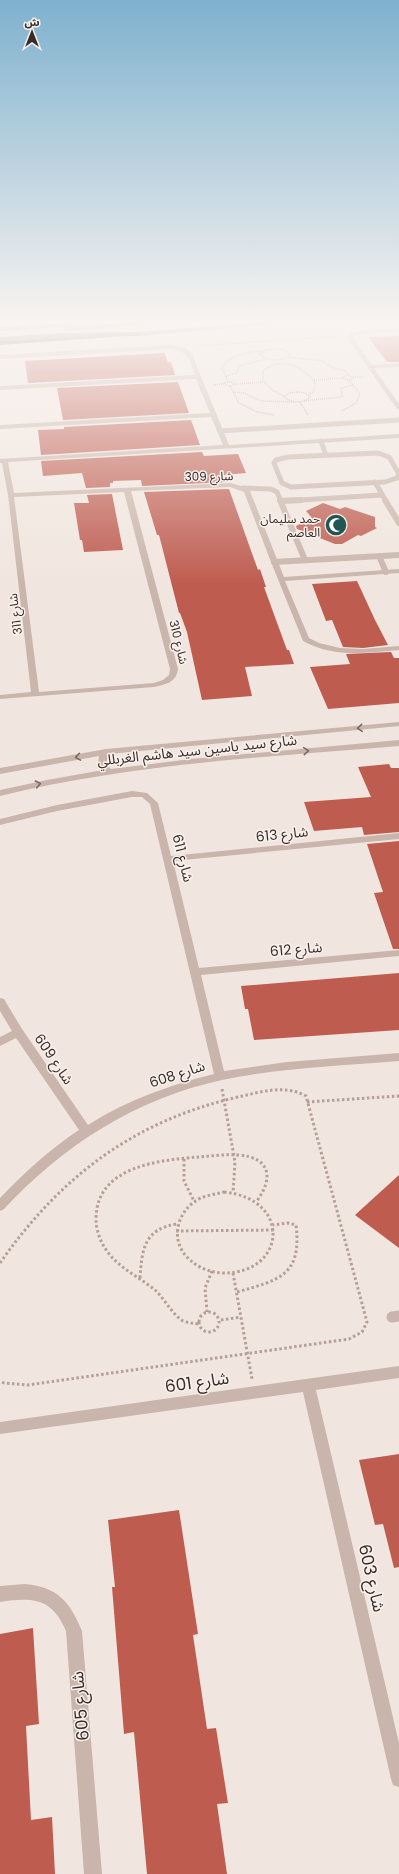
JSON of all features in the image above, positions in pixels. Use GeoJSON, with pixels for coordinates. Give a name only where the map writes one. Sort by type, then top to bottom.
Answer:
{"type":"FeatureCollection","features":[{"type":"Feature","properties":{"kind":"street"},"geometry":{"type":"LineString","coordinates":[[210,409],[226,446]]}},
{"type":"Feature","properties":{"kind":"street"},"geometry":{"type":"LineString","coordinates":[[0,427],[212,415]]}},
{"type":"Feature","properties":{"kind":"street"},"geometry":{"type":"LineString","coordinates":[[3,461],[399,436]]}},
{"type":"Feature","properties":{"kind":"street","name":"شارع 311"},"geometry":{"type":"LineString","coordinates":[[3,461],[11,495],[35,694]]}},
{"type":"Feature","properties":{"kind":"street","name":"شارع 309"},"geometry":{"type":"LineString","coordinates":[[11,495],[230,485],[243,488],[247,490],[274,562],[306,639],[327,650],[341,652],[399,648]]}},
{"type":"Feature","properties":{"kind":"street","name":"شارع 310"},"geometry":{"type":"LineString","coordinates":[[0,697],[154,685],[166,682],[173,676],[174,669],[126,490]]}},
{"type":"Feature","properties":{"kind":"street"},"geometry":{"type":"LineString","coordinates":[[282,579],[399,571]]}},
{"type":"Feature","properties":{"kind":"street","name":"شارع سيد ياسين سيد هاشم الغربللي"},"geometry":{"type":"LineString","coordinates":[[0,772],[106,752],[399,724]]}},
{"type":"Feature","properties":{"kind":"street","name":"شارع سيد ياسين سيد هاشم الغربللي"},"geometry":{"type":"LineString","coordinates":[[0,793],[54,781],[109,772],[233,758],[399,743]]}},
{"type":"Feature","properties":{"kind":"street"},"geometry":{"type":"LineString","coordinates":[[106,752],[102,760],[102,764],[109,772]]}},
{"type":"Feature","properties":{"kind":"street","name":"شارع 611"},"geometry":{"type":"LineString","coordinates":[[0,822],[92,801],[132,794],[144,795],[154,803],[220,1076]]}},
{"type":"Feature","properties":{"kind":"street","name":"شارع 613"},"geometry":{"type":"LineString","coordinates":[[168,859],[399,836]]}},
{"type":"Feature","properties":{"kind":"street","name":"شارع 612"},"geometry":{"type":"LineString","coordinates":[[195,972],[399,953]]}},
{"type":"Feature","properties":{"kind":"street","name":"شارع 609"},"geometry":{"type":"LineString","coordinates":[[0,1002],[18,1032],[86,1131]]}},
{"type":"Feature","properties":{"kind":"street"},"geometry":{"type":"LineString","coordinates":[[0,1042],[18,1032]]}},
{"type":"Feature","properties":{"kind":"street","name":"شارع 608"},"geometry":{"type":"LineString","coordinates":[[0,1206],[31,1174],[86,1131],[126,1109],[152,1098],[220,1076],[282,1067],[399,1057]]}},
{"type":"Feature","properties":{"kind":"street","name":"شارع 601"},"geometry":{"type":"LineString","coordinates":[[0,1428],[399,1372]]}},
{"type":"Feature","properties":{"kind":"street","name":"شارع 603"},"geometry":{"type":"LineString","coordinates":[[308,1385],[399,1779]]}},
{"type":"Feature","properties":{"kind":"street","name":"شارع 605"},"geometry":{"type":"LineString","coordinates":[[0,1594],[32,1591],[43,1594],[54,1600],[63,1608],[72,1625],[93,1874]]}},
{"type":"Feature","properties":{"kind":"lane"},"geometry":{"type":"LineString","coordinates":[[220,431],[399,420]]}},
{"type":"Feature","properties":{"kind":"lane"},"geometry":{"type":"LineString","coordinates":[[321,441],[326,455]]}},
{"type":"Feature","properties":{"kind":"lane"},"geometry":{"type":"LineString","coordinates":[[374,452],[384,454],[389,457],[399,474],[398,478],[388,482],[291,487],[282,483],[274,465],[274,461],[283,458],[374,452]]}},
{"type":"Feature","properties":{"kind":"lane"},"geometry":{"type":"LineString","coordinates":[[375,482],[399,523]]}},
{"type":"Feature","properties":{"kind":"lane"},"geometry":{"type":"LineString","coordinates":[[243,488],[274,490],[278,494],[305,560]]}},
{"type":"Feature","properties":{"kind":"lane"},"geometry":{"type":"LineString","coordinates":[[281,502],[382,495]]}},
{"type":"Feature","properties":{"kind":"lane"},"geometry":{"type":"LineString","coordinates":[[274,562],[399,555]]}},
{"type":"Feature","properties":{"kind":"lane"},"geometry":{"type":"LineString","coordinates":[[379,556],[386,572]]}},
{"type":"Feature","properties":{"kind":"path"},"geometry":{"type":"LineString","coordinates":[[251,409],[275,415]]}},
{"type":"Feature","properties":{"kind":"path"},"geometry":{"type":"LineString","coordinates":[[340,412],[346,409]]}},
{"type":"Feature","properties":{"kind":"path"},"geometry":{"type":"LineString","coordinates":[[302,417],[309,416]]}},
{"type":"Feature","properties":{"kind":"path"},"geometry":{"type":"LineString","coordinates":[[220,1076],[235,1162],[233,1193]]}},
{"type":"Feature","properties":{"kind":"path"},"geometry":{"type":"LineString","coordinates":[[0,1263],[13,1242],[58,1193],[85,1169],[110,1150],[167,1119],[224,1100],[255,1093],[288,1089],[298,1091],[306,1096],[367,1322],[362,1332],[349,1339],[28,1385],[4,1383],[0,1381]]}},
{"type":"Feature","properties":{"kind":"path"},"geometry":{"type":"LineString","coordinates":[[307,1102],[399,1096]]}},
{"type":"Feature","properties":{"kind":"path"},"geometry":{"type":"LineString","coordinates":[[198,1324],[199,1318],[207,1312],[217,1314],[221,1320],[220,1326],[215,1331],[208,1332],[202,1329],[198,1324],[186,1323],[160,1294],[140,1278],[124,1268],[103,1247],[98,1238],[95,1215],[102,1191],[119,1176],[148,1164],[166,1159],[234,1155],[256,1159],[263,1165],[269,1174],[264,1193],[256,1202]]}},
{"type":"Feature","properties":{"kind":"path"},"geometry":{"type":"LineString","coordinates":[[184,1159],[182,1180],[185,1189],[194,1201]]}},
{"type":"Feature","properties":{"kind":"path"},"geometry":{"type":"LineString","coordinates":[[233,1193],[256,1202],[268,1213],[273,1225],[274,1230],[272,1245],[267,1255],[258,1264],[246,1270],[233,1273],[212,1271],[194,1264],[185,1256],[179,1246],[176,1231],[181,1214],[194,1201],[211,1194],[233,1193]]}},
{"type":"Feature","properties":{"kind":"path"},"geometry":{"type":"LineString","coordinates":[[237,1292],[261,1285],[284,1275],[293,1265],[298,1252],[296,1226],[288,1223],[273,1225]]}},
{"type":"Feature","properties":{"kind":"path"},"geometry":{"type":"LineString","coordinates":[[140,1278],[141,1256],[145,1243],[157,1230],[168,1224],[177,1224]]}},
{"type":"Feature","properties":{"kind":"path"},"geometry":{"type":"LineString","coordinates":[[176,1231],[274,1230]]}},
{"type":"Feature","properties":{"kind":"path"},"geometry":{"type":"LineString","coordinates":[[207,1312],[205,1288],[212,1271]]}},
{"type":"Feature","properties":{"kind":"path"},"geometry":{"type":"LineString","coordinates":[[233,1273],[254,1392]]}},
{"type":"Feature","properties":{"kind":"path"},"geometry":{"type":"LineString","coordinates":[[221,1320],[241,1317]]}},
{"type":"Feature","properties":{"kind":"building"},"geometry":{"type":"Polygon","coordinates":[[[61,409],[188,409],[189,413],[63,420],[61,409]]]}},
{"type":"Feature","properties":{"kind":"building"},"geometry":{"type":"Polygon","coordinates":[[[191,420],[200,445],[41,455],[38,430],[64,429],[64,427],[191,420]]]}},
{"type":"Feature","properties":{"kind":"building"},"geometry":{"type":"Polygon","coordinates":[[[202,452],[204,456],[238,454],[246,473],[224,475],[227,482],[142,486],[141,480],[113,481],[113,483],[110,483],[110,487],[86,488],[82,473],[43,476],[41,461],[202,452]]]}},
{"type":"Feature","properties":{"kind":"building"},"geometry":{"type":"Polygon","coordinates":[[[229,489],[258,570],[260,569],[266,587],[264,587],[287,650],[289,650],[294,664],[245,667],[252,696],[202,700],[187,632],[179,613],[159,535],[157,535],[144,492],[229,489]]]}},
{"type":"Feature","properties":{"kind":"building"},"geometry":{"type":"Polygon","coordinates":[[[112,494],[123,550],[84,552],[82,540],[80,540],[74,503],[89,503],[87,495],[112,494]]]}},
{"type":"Feature","properties":{"kind":"building","name":"حمد سليمان العاصم"},"geometry":{"type":"Polygon","coordinates":[[[323,503],[340,509],[345,507],[375,517],[375,527],[377,528],[361,536],[358,535],[342,544],[335,544],[297,529],[296,526],[312,518],[306,511],[323,503]]]}},
{"type":"Feature","properties":{"kind":"building"},"geometry":{"type":"Polygon","coordinates":[[[357,581],[388,645],[363,648],[343,647],[332,620],[326,621],[312,584],[357,581]]]}},
{"type":"Feature","properties":{"kind":"building"},"geometry":{"type":"Polygon","coordinates":[[[391,652],[394,658],[399,658],[399,703],[328,709],[310,667],[350,664],[346,654],[391,652]]]}},
{"type":"Feature","properties":{"kind":"building"},"geometry":{"type":"Polygon","coordinates":[[[389,764],[391,768],[399,768],[399,832],[364,835],[362,827],[314,831],[304,802],[371,797],[358,767],[389,764]]]}},
{"type":"Feature","properties":{"kind":"building"},"geometry":{"type":"Polygon","coordinates":[[[399,841],[399,949],[393,949],[374,893],[383,892],[367,844],[399,841]]]}},
{"type":"Feature","properties":{"kind":"building"},"geometry":{"type":"Polygon","coordinates":[[[399,973],[399,1030],[254,1040],[248,1009],[245,1009],[241,986],[399,973]]]}},
{"type":"Feature","properties":{"kind":"building"},"geometry":{"type":"Polygon","coordinates":[[[399,1175],[399,1248],[355,1215],[399,1175]]]}},
{"type":"Feature","properties":{"kind":"building"},"geometry":{"type":"Polygon","coordinates":[[[399,1454],[399,1567],[394,1568],[383,1524],[375,1525],[359,1460],[399,1454]]]}},
{"type":"Feature","properties":{"kind":"building"},"geometry":{"type":"Polygon","coordinates":[[[179,1510],[198,1634],[193,1635],[207,1729],[216,1728],[228,1803],[217,1804],[227,1874],[147,1874],[134,1732],[124,1734],[112,1587],[115,1587],[108,1520],[179,1510]]]}},
{"type":"Feature","properties":{"kind":"building"},"geometry":{"type":"Polygon","coordinates":[[[33,1628],[39,1724],[26,1726],[31,1820],[52,1817],[55,1874],[0,1874],[0,1634],[33,1628]]]}},
{"type":"Feature","properties":{"kind":"place","name":"حمد سليمان العاصم"},"geometry":{"type":"Point","coordinates":[336,525]}}]}
